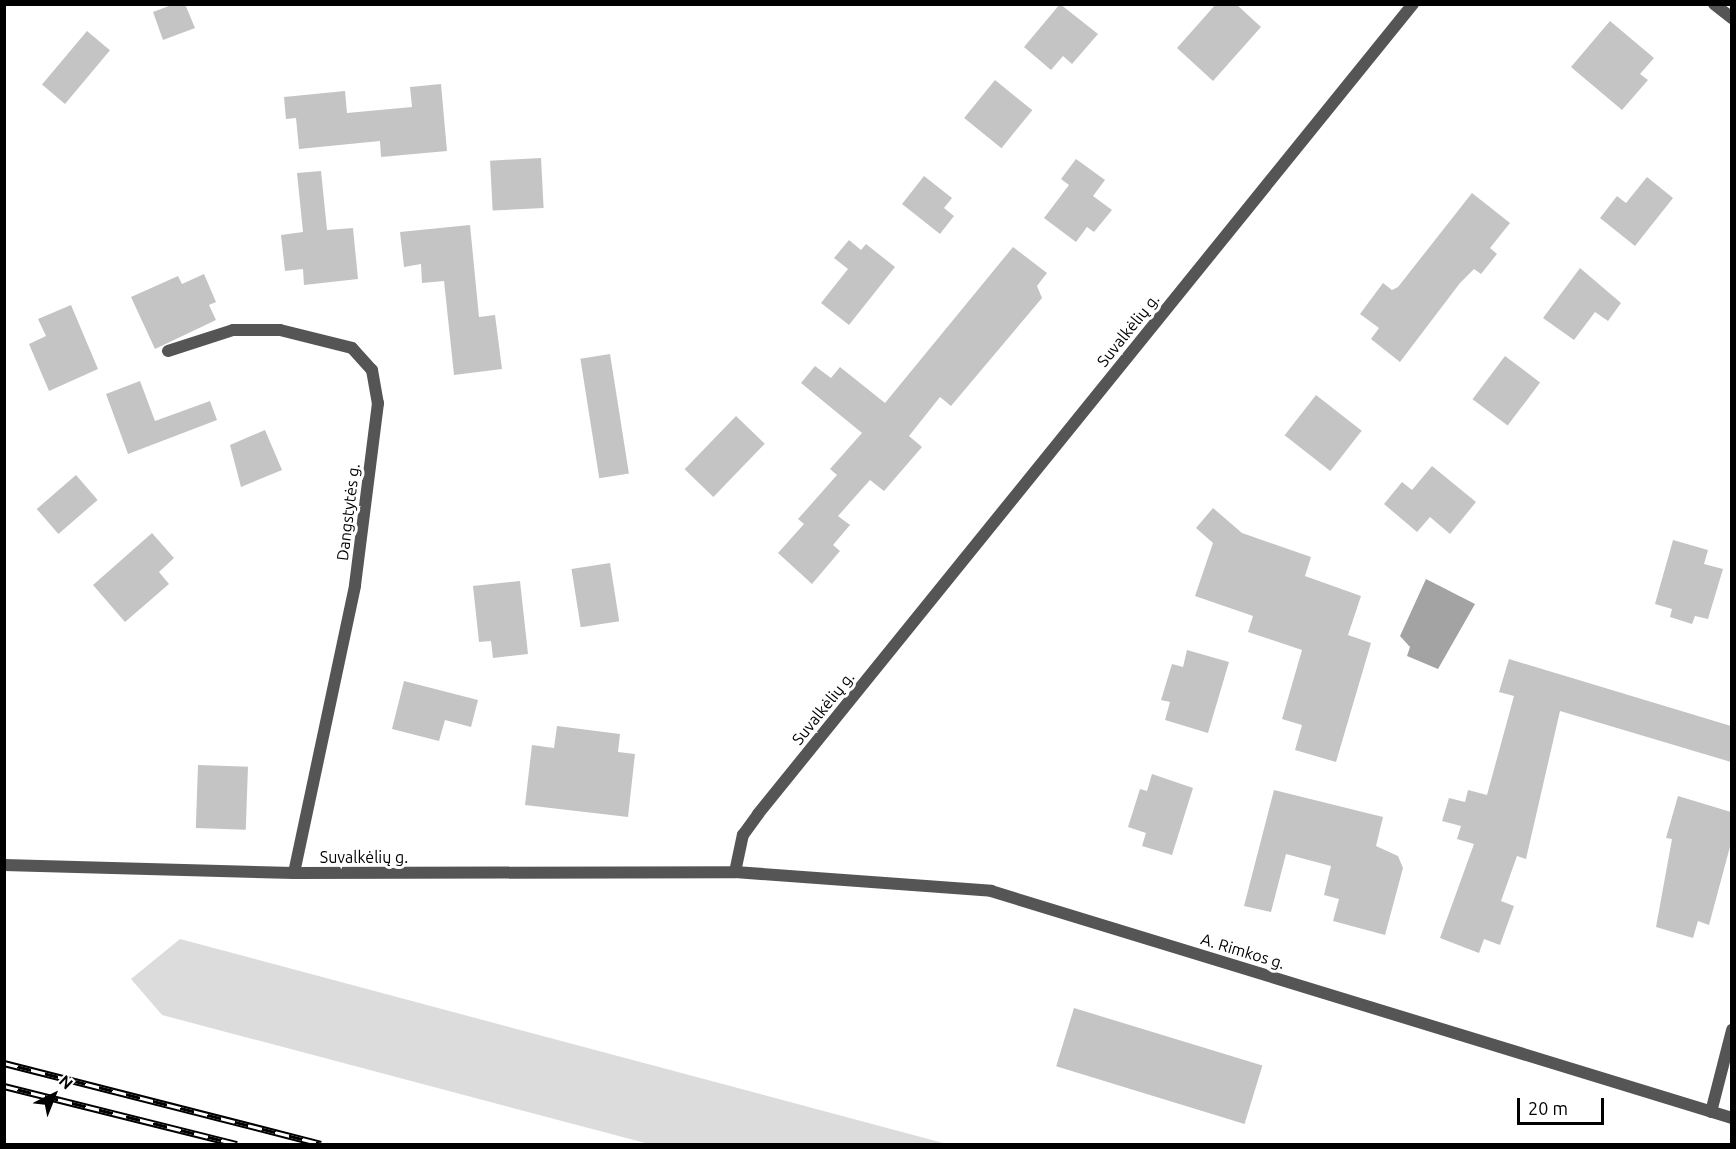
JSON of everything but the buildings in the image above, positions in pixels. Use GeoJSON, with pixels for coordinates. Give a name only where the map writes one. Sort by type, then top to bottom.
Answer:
{"type":"FeatureCollection","features":[{"type":"Feature","properties":{"kind":"street","name":"Suvalkėlių g."},"geometry":{"type":"LineString","coordinates":[[4,865],[294,873],[735,872],[743,835],[758,814],[1413,4]]}},
{"type":"Feature","properties":{"kind":"street"},"geometry":{"type":"LineString","coordinates":[[1714,4],[1731,18]]}},
{"type":"Feature","properties":{"kind":"street","name":"Dangstytės g."},"geometry":{"type":"LineString","coordinates":[[168,351],[233,330],[280,330],[352,348],[372,370],[378,403],[355,586],[294,873]]}},
{"type":"Feature","properties":{"kind":"street","name":"A. Rimkos g."},"geometry":{"type":"LineString","coordinates":[[735,872],[991,891],[1731,1118]]}},
{"type":"Feature","properties":{"kind":"street"},"geometry":{"type":"LineString","coordinates":[[1712,1112],[1731,1030]]}},
{"type":"Feature","properties":{"kind":"shaded area"},"geometry":{"type":"Polygon","coordinates":[[[1426,579],[1475,604],[1438,669],[1407,656],[1410,647],[1400,636],[1426,579]]]}},
{"type":"Feature","properties":{"kind":"shaded area"},"geometry":{"type":"Polygon","coordinates":[[[180,939],[947,1144],[649,1144],[162,1015],[131,979],[180,939]]]}},
{"type":"Feature","properties":{"kind":"railway"},"geometry":{"type":"LineString","coordinates":[[4,1063],[321,1144]]}},
{"type":"Feature","properties":{"kind":"railway"},"geometry":{"type":"LineString","coordinates":[[4,1086],[237,1144]]}}]}
